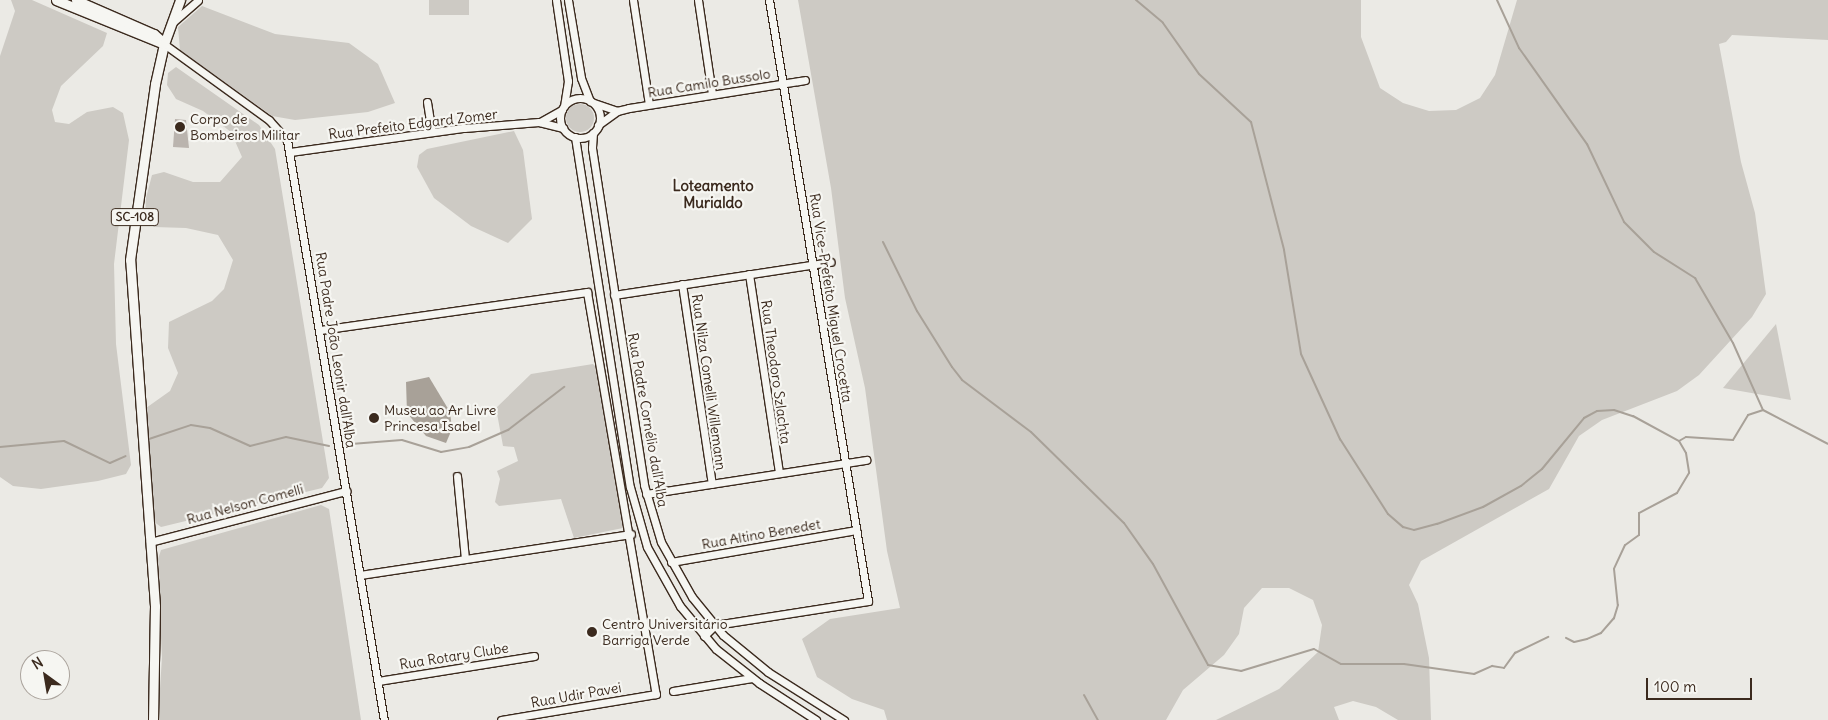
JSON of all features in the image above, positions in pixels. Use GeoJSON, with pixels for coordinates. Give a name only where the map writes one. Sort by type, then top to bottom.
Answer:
{"type":"FeatureCollection","features":[{"type":"Feature","properties":{"kind":"main road"},"geometry":{"type":"LineString","coordinates":[[56,0],[164,44]]}},
{"type":"Feature","properties":{"kind":"main road"},"geometry":{"type":"LineString","coordinates":[[76,0],[154,34],[164,44]]}},
{"type":"Feature","properties":{"kind":"main road","name":"SC-108"},"geometry":{"type":"LineString","coordinates":[[153,720],[156,638],[130,260],[164,44],[180,0]]}},
{"type":"Feature","properties":{"kind":"street"},"geometry":{"type":"LineString","coordinates":[[171,24],[198,0]]}},
{"type":"Feature","properties":{"kind":"street"},"geometry":{"type":"LineString","coordinates":[[556,0],[568,81],[563,108],[563,128],[575,137],[593,133],[598,126],[600,116],[581,78],[568,0]]}},
{"type":"Feature","properties":{"kind":"street"},"geometry":{"type":"LineString","coordinates":[[633,0],[649,104]]}},
{"type":"Feature","properties":{"kind":"street"},"geometry":{"type":"LineString","coordinates":[[698,0],[712,94]]}},
{"type":"Feature","properties":{"kind":"street","name":"Rua Vice-Prefeito Miguel Crocetta"},"geometry":{"type":"LineString","coordinates":[[715,626],[868,601],[769,0]]}},
{"type":"Feature","properties":{"kind":"street","name":"Rua Padre João Leonir dall'Alba"},"geometry":{"type":"LineString","coordinates":[[164,44],[269,120],[282,132],[290,152],[384,720]]}},
{"type":"Feature","properties":{"kind":"street","name":"Rua Camilo Bussolo"},"geometry":{"type":"LineString","coordinates":[[598,126],[617,111],[649,104],[806,80]]}},
{"type":"Feature","properties":{"kind":"street"},"geometry":{"type":"LineString","coordinates":[[563,108],[576,98],[617,111]]}},
{"type":"Feature","properties":{"kind":"street"},"geometry":{"type":"LineString","coordinates":[[427,102],[432,132]]}},
{"type":"Feature","properties":{"kind":"street","name":"Rua Prefeito Edgard Zomer"},"geometry":{"type":"LineString","coordinates":[[539,122],[563,108]]}},
{"type":"Feature","properties":{"kind":"street","name":"Rua Prefeito Edgard Zomer"},"geometry":{"type":"LineString","coordinates":[[290,152],[432,132],[539,122],[563,128]]}},
{"type":"Feature","properties":{"kind":"street","name":"Rua Padre Cornélio dall'Alba"},"geometry":{"type":"LineString","coordinates":[[593,133],[592,148],[646,494],[671,562],[715,626],[768,672],[844,720]]}},
{"type":"Feature","properties":{"kind":"street","name":"Rua Padre Cornélio dall'Alba"},"geometry":{"type":"LineString","coordinates":[[575,137],[637,517],[662,578],[704,636],[752,678],[816,720]]}},
{"type":"Feature","properties":{"kind":"street"},"geometry":{"type":"LineString","coordinates":[[614,294],[830,262]]}},
{"type":"Feature","properties":{"kind":"street","name":"Rua Theodoro Szlachta"},"geometry":{"type":"LineString","coordinates":[[749,274],[779,473]]}},
{"type":"Feature","properties":{"kind":"street","name":"Rua Nilza Comelli Willemann"},"geometry":{"type":"LineString","coordinates":[[682,284],[712,484]]}},
{"type":"Feature","properties":{"kind":"street"},"geometry":{"type":"LineString","coordinates":[[320,330],[588,292],[631,534],[360,574]]}},
{"type":"Feature","properties":{"kind":"street"},"geometry":{"type":"LineString","coordinates":[[646,494],[866,460]]}},
{"type":"Feature","properties":{"kind":"street"},"geometry":{"type":"LineString","coordinates":[[457,476],[465,560]]}},
{"type":"Feature","properties":{"kind":"street","name":"Rua Nelson Comelli"},"geometry":{"type":"LineString","coordinates":[[150,542],[346,491]]}},
{"type":"Feature","properties":{"kind":"street","name":"Rua Altino Benedet"},"geometry":{"type":"LineString","coordinates":[[671,562],[856,530]]}},
{"type":"Feature","properties":{"kind":"street","name":"Rua Udir Pavei"},"geometry":{"type":"LineString","coordinates":[[501,720],[656,694],[631,534]]}},
{"type":"Feature","properties":{"kind":"street"},"geometry":{"type":"LineString","coordinates":[[704,636],[715,626]]}},
{"type":"Feature","properties":{"kind":"street","name":"Rua Rotary Clube"},"geometry":{"type":"LineString","coordinates":[[378,681],[534,656]]}},
{"type":"Feature","properties":{"kind":"street"},"geometry":{"type":"LineString","coordinates":[[673,691],[752,678]]}},
{"type":"Feature","properties":{"kind":"shaded area"},"geometry":{"type":"Polygon","coordinates":[[[11,0],[32,0],[107,33],[103,46],[61,86],[52,110],[55,122],[69,124],[87,112],[113,107],[123,113],[129,140],[114,264],[116,344],[131,465],[126,474],[98,481],[41,489],[13,486],[0,477],[0,56],[15,11],[11,0]]]}},
{"type":"Feature","properties":{"kind":"shaded area"},"geometry":{"type":"Polygon","coordinates":[[[429,0],[469,0],[469,15],[429,15],[429,0]]]}},
{"type":"Feature","properties":{"kind":"shaded area"},"geometry":{"type":"Polygon","coordinates":[[[798,0],[1361,0],[1361,37],[1380,88],[1403,103],[1429,111],[1456,110],[1480,98],[1495,75],[1517,0],[1828,0],[1828,40],[1732,35],[1726,42],[1719,44],[1741,162],[1755,213],[1766,294],[1752,317],[1699,375],[1677,391],[1602,420],[1579,436],[1549,489],[1421,561],[1409,585],[1418,604],[1429,658],[1431,720],[1398,720],[1376,707],[1353,701],[1334,707],[1339,720],[1216,720],[1279,689],[1318,652],[1322,625],[1313,600],[1289,588],[1262,588],[1244,608],[1239,634],[1224,655],[1183,690],[1166,720],[887,720],[884,710],[852,699],[817,677],[802,639],[830,619],[900,608],[887,551],[865,388],[845,298],[831,188],[798,0]]]}},
{"type":"Feature","properties":{"kind":"shaded area"},"geometry":{"type":"Polygon","coordinates":[[[202,6],[275,34],[349,43],[378,64],[395,103],[368,112],[295,120],[272,116],[180,50],[178,27],[202,6]]]}},
{"type":"Feature","properties":{"kind":"shaded area"},"geometry":{"type":"Polygon","coordinates":[[[176,67],[259,125],[275,149],[329,478],[322,488],[161,527],[153,521],[146,408],[170,391],[178,373],[168,348],[169,322],[212,301],[224,289],[233,260],[218,235],[186,228],[154,227],[145,218],[146,198],[152,175],[164,172],[193,182],[220,182],[242,157],[231,132],[203,111],[176,99],[167,85],[168,73],[176,67]]]}},
{"type":"Feature","properties":{"kind":"shaded area"},"geometry":{"type":"Polygon","coordinates":[[[580,104],[590,108],[594,118],[590,128],[580,132],[570,128],[566,118],[570,108],[580,104]]]}},
{"type":"Feature","properties":{"kind":"shaded area"},"geometry":{"type":"Polygon","coordinates":[[[514,131],[523,150],[532,219],[508,243],[471,226],[434,198],[417,167],[419,155],[427,149],[514,131]]]}},
{"type":"Feature","properties":{"kind":"shaded area"},"geometry":{"type":"Polygon","coordinates":[[[1776,324],[1791,400],[1723,388],[1776,324]]]}},
{"type":"Feature","properties":{"kind":"shaded area"},"geometry":{"type":"Polygon","coordinates":[[[593,364],[596,367],[623,528],[574,538],[561,499],[499,506],[495,502],[500,479],[497,471],[518,461],[514,447],[503,446],[496,408],[531,374],[593,364]]]}},
{"type":"Feature","properties":{"kind":"shaded area"},"geometry":{"type":"Polygon","coordinates":[[[429,377],[450,412],[452,429],[446,443],[426,436],[407,413],[406,382],[429,377]]]}},
{"type":"Feature","properties":{"kind":"shaded area"},"geometry":{"type":"Polygon","coordinates":[[[321,505],[329,509],[361,720],[158,720],[162,657],[157,562],[161,550],[321,505]]]}},
{"type":"Feature","properties":{"kind":"building","name":"Corpo de Bombeiros Militar"},"geometry":{"type":"Polygon","coordinates":[[[175,119],[186,120],[189,148],[173,147],[175,119]]]}},
{"type":"Feature","properties":{"kind":"waterway"},"geometry":{"type":"LineString","coordinates":[[1136,0],[1163,23],[1199,74],[1251,122],[1284,250],[1301,354],[1340,439],[1388,514],[1403,527],[1414,530],[1437,524],[1483,507],[1521,486],[1542,469],[1584,418],[1597,411],[1614,410],[1633,416],[1679,441],[1686,453],[1689,473],[1677,493],[1639,513],[1639,535],[1625,545],[1614,569],[1618,605],[1614,618],[1601,633],[1587,639],[1574,642],[1566,638]]}},
{"type":"Feature","properties":{"kind":"waterway"},"geometry":{"type":"LineString","coordinates":[[1497,0],[1519,48],[1587,144],[1624,222],[1654,252],[1695,278],[1733,343],[1763,410]]}},
{"type":"Feature","properties":{"kind":"waterway"},"geometry":{"type":"LineString","coordinates":[[883,242],[917,311],[952,367],[962,380],[1031,432],[1124,523],[1153,564],[1208,665],[1241,671],[1314,649],[1341,664],[1404,664],[1474,674],[1492,666],[1504,668],[1515,653],[1548,637]]}},
{"type":"Feature","properties":{"kind":"waterway"},"geometry":{"type":"LineString","coordinates":[[351,444],[402,440],[441,452],[469,447],[508,430],[564,387]]}},
{"type":"Feature","properties":{"kind":"waterway"},"geometry":{"type":"LineString","coordinates":[[1679,441],[1686,437],[1733,440],[1748,415],[1763,410],[1828,444]]}},
{"type":"Feature","properties":{"kind":"waterway"},"geometry":{"type":"LineString","coordinates":[[146,440],[191,425],[210,428],[250,446],[286,437],[329,446]]}},
{"type":"Feature","properties":{"kind":"waterway"},"geometry":{"type":"LineString","coordinates":[[0,447],[64,441],[110,463],[126,456]]}},
{"type":"Feature","properties":{"kind":"waterway"},"geometry":{"type":"LineString","coordinates":[[1084,695],[1098,720]]}},
{"type":"Feature","properties":{"kind":"place","name":"Corpo de Bombeiros Militar"},"geometry":{"type":"Point","coordinates":[180,127]}},
{"type":"Feature","properties":{"kind":"place","name":"Museu ao Ar Livre Princesa Isabel"},"geometry":{"type":"Point","coordinates":[374,418]}},
{"type":"Feature","properties":{"kind":"place","name":"Centro Universitário Barriga Verde"},"geometry":{"type":"Point","coordinates":[592,632]}},
{"type":"Feature","properties":{"kind":"district","name":"Loteamento Murialdo"},"geometry":{"type":"Point","coordinates":[713,194]}}]}
